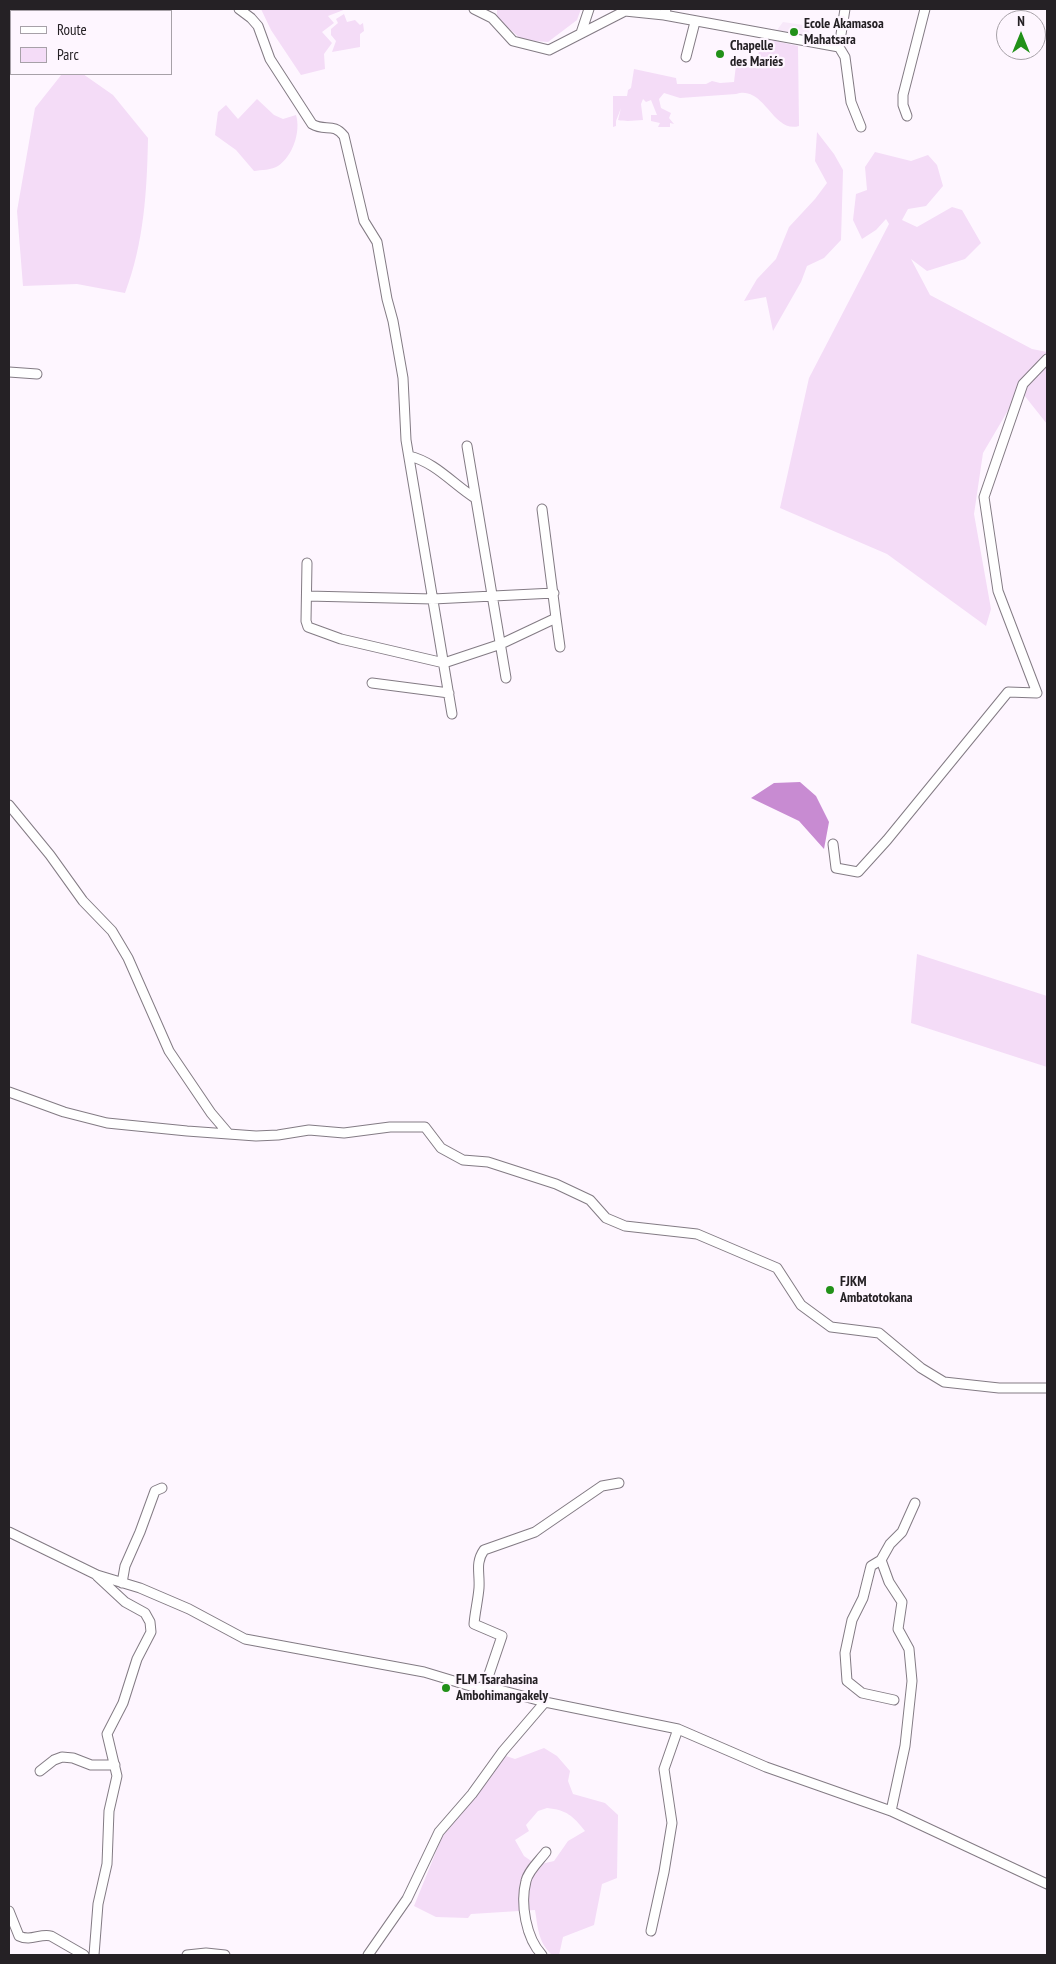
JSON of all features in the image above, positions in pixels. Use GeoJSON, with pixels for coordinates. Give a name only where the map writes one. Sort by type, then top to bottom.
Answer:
{"type":"FeatureCollection","features":[{"type":"Feature","properties":{"kind":"street"},"geometry":{"type":"LineString","coordinates":[[239,9],[252,18],[258,26],[270,59],[312,124],[318,128],[332,127],[339,129],[344,136],[364,221],[378,242],[403,378],[405,432],[452,714]]}},
{"type":"Feature","properties":{"kind":"street"},"geometry":{"type":"LineString","coordinates":[[474,9],[492,18]]}},
{"type":"Feature","properties":{"kind":"street"},"geometry":{"type":"LineString","coordinates":[[482,9],[513,41],[549,50],[624,11],[665,12],[695,22],[839,47]]}},
{"type":"Feature","properties":{"kind":"street"},"geometry":{"type":"LineString","coordinates":[[581,34],[589,9]]}},
{"type":"Feature","properties":{"kind":"street"},"geometry":{"type":"LineString","coordinates":[[845,9],[839,47],[844,56],[851,102],[861,127]]}},
{"type":"Feature","properties":{"kind":"street"},"geometry":{"type":"LineString","coordinates":[[907,116],[903,105],[903,95],[925,9]]}},
{"type":"Feature","properties":{"kind":"street"},"geometry":{"type":"LineString","coordinates":[[686,57],[695,22]]}},
{"type":"Feature","properties":{"kind":"street"},"geometry":{"type":"LineString","coordinates":[[833,844],[836,868],[858,872],[887,840],[1008,692],[1038,693],[998,591],[984,497],[1023,384],[1047,359]]}},
{"type":"Feature","properties":{"kind":"street"},"geometry":{"type":"LineString","coordinates":[[9,372],[37,374]]}},
{"type":"Feature","properties":{"kind":"street"},"geometry":{"type":"LineString","coordinates":[[467,446],[506,678]]}},
{"type":"Feature","properties":{"kind":"street"},"geometry":{"type":"LineString","coordinates":[[409,456],[420,458],[449,477],[475,498]]}},
{"type":"Feature","properties":{"kind":"street"},"geometry":{"type":"LineString","coordinates":[[542,509],[560,647]]}},
{"type":"Feature","properties":{"kind":"street"},"geometry":{"type":"LineString","coordinates":[[307,563],[306,621],[308,627],[341,639],[444,663],[501,644],[556,618]]}},
{"type":"Feature","properties":{"kind":"street"},"geometry":{"type":"LineString","coordinates":[[306,596],[433,599],[554,593]]}},
{"type":"Feature","properties":{"kind":"street"},"geometry":{"type":"LineString","coordinates":[[372,683],[449,693]]}},
{"type":"Feature","properties":{"kind":"street"},"geometry":{"type":"LineString","coordinates":[[9,805],[50,855],[83,901],[112,931],[128,958],[169,1051],[211,1113],[228,1133]]}},
{"type":"Feature","properties":{"kind":"street"},"geometry":{"type":"LineString","coordinates":[[9,1092],[64,1112],[108,1123],[186,1131],[270,1135],[309,1130],[344,1133],[390,1127],[425,1127],[441,1148],[464,1160],[488,1162],[556,1184],[590,1200],[606,1218],[625,1226],[697,1234],[776,1268],[801,1304],[831,1327],[879,1334],[921,1368],[944,1382],[999,1388],[1047,1388]]}},
{"type":"Feature","properties":{"kind":"street"},"geometry":{"type":"LineString","coordinates":[[485,1686],[502,1636],[474,1624],[479,1586],[477,1566],[484,1550],[535,1532],[602,1486],[619,1483]]}},
{"type":"Feature","properties":{"kind":"street"},"geometry":{"type":"LineString","coordinates":[[122,1582],[125,1566],[155,1491],[162,1488]]}},
{"type":"Feature","properties":{"kind":"street"},"geometry":{"type":"LineString","coordinates":[[894,1700],[862,1693],[847,1680],[845,1653],[852,1620],[863,1598],[871,1566],[881,1560],[890,1544],[902,1532],[915,1503]]}},
{"type":"Feature","properties":{"kind":"street"},"geometry":{"type":"LineString","coordinates":[[9,1532],[97,1575],[140,1588],[189,1609],[245,1639],[424,1672],[477,1688],[485,1686],[545,1702],[678,1729],[766,1768],[891,1810],[1047,1884]]}},
{"type":"Feature","properties":{"kind":"street"},"geometry":{"type":"LineString","coordinates":[[881,1560],[889,1582],[902,1602],[898,1629],[909,1649],[912,1681],[905,1746],[891,1810]]}},
{"type":"Feature","properties":{"kind":"street"},"geometry":{"type":"LineString","coordinates":[[94,1955],[98,1904],[107,1864],[110,1811],[118,1776],[107,1734],[123,1703],[137,1659],[151,1632],[150,1622],[145,1613],[125,1602],[97,1575]]}},
{"type":"Feature","properties":{"kind":"street"},"geometry":{"type":"LineString","coordinates":[[368,1955],[407,1899],[439,1832],[472,1794],[503,1751],[545,1702]]}},
{"type":"Feature","properties":{"kind":"street"},"geometry":{"type":"LineString","coordinates":[[651,1931],[672,1823],[664,1769],[678,1729]]}},
{"type":"Feature","properties":{"kind":"street"},"geometry":{"type":"LineString","coordinates":[[40,1771],[54,1760],[62,1757],[73,1758],[91,1765],[115,1764]]}},
{"type":"Feature","properties":{"kind":"street"},"geometry":{"type":"LineString","coordinates":[[542,1955],[536,1949],[524,1920],[525,1888],[526,1879],[546,1852]]}},
{"type":"Feature","properties":{"kind":"street"},"geometry":{"type":"LineString","coordinates":[[9,1911],[19,1936],[25,1939],[45,1934],[84,1955]]}},
{"type":"Feature","properties":{"kind":"street"},"geometry":{"type":"LineString","coordinates":[[187,1955],[206,1953],[225,1955]]}},
{"type":"Feature","properties":{"kind":"shaded area","name":"Ecole Akamasoa Mahatsara"},"geometry":{"type":"Polygon","coordinates":[[[783,22],[810,26],[808,38],[780,34],[777,30],[783,22]]]}},
{"type":"Feature","properties":{"kind":"shaded area"},"geometry":{"type":"Polygon","coordinates":[[[800,782],[816,796],[829,822],[824,849],[799,821],[751,798],[774,783],[800,782]]]}},
{"type":"Feature","properties":{"kind":"green space"},"geometry":{"type":"Polygon","coordinates":[[[261,9],[346,9],[328,16],[334,23],[322,32],[332,43],[324,54],[325,69],[301,75],[271,30],[261,9]]]}},
{"type":"Feature","properties":{"kind":"green space"},"geometry":{"type":"Polygon","coordinates":[[[497,9],[581,9],[577,20],[548,42],[522,40],[497,18],[497,9]]]}},
{"type":"Feature","properties":{"kind":"green space"},"geometry":{"type":"Polygon","coordinates":[[[344,14],[347,22],[355,20],[360,25],[363,23],[364,31],[360,34],[360,47],[332,52],[336,41],[331,35],[331,29],[338,23],[336,19],[344,14]]]}},
{"type":"Feature","properties":{"kind":"green space"},"geometry":{"type":"Polygon","coordinates":[[[761,38],[798,46],[799,126],[790,127],[782,123],[754,96],[746,93],[680,98],[664,93],[659,99],[661,108],[671,113],[669,118],[674,124],[670,123],[670,127],[658,127],[660,123],[651,121],[651,115],[657,115],[651,100],[646,102],[643,99],[641,104],[643,120],[618,120],[621,108],[616,126],[613,127],[613,96],[627,96],[628,90],[631,88],[634,69],[676,78],[677,84],[706,84],[712,81],[720,83],[734,82],[736,65],[761,69],[756,68],[761,38]]]}},
{"type":"Feature","properties":{"kind":"green space"},"geometry":{"type":"Polygon","coordinates":[[[61,75],[84,75],[113,95],[148,138],[147,178],[143,217],[136,255],[125,293],[77,284],[23,286],[17,211],[35,108],[61,75]]]}},
{"type":"Feature","properties":{"kind":"green space"},"geometry":{"type":"Polygon","coordinates":[[[257,99],[274,115],[283,119],[296,115],[297,128],[292,150],[283,162],[273,168],[254,171],[236,150],[215,135],[218,112],[226,105],[238,119],[257,99]]]}},
{"type":"Feature","properties":{"kind":"green space"},"geometry":{"type":"Polygon","coordinates":[[[817,132],[834,154],[843,170],[841,240],[824,258],[807,266],[801,282],[773,331],[766,297],[744,301],[757,279],[776,259],[789,227],[827,183],[815,161],[817,132]]]}},
{"type":"Feature","properties":{"kind":"green space"},"geometry":{"type":"Polygon","coordinates":[[[875,152],[911,161],[928,155],[937,165],[943,186],[926,206],[908,209],[902,220],[917,227],[952,207],[962,210],[981,243],[965,259],[927,271],[911,259],[930,295],[1032,349],[1047,352],[1047,424],[1020,390],[983,453],[974,514],[991,609],[986,626],[887,554],[780,508],[809,378],[889,224],[886,219],[876,230],[862,239],[853,220],[856,194],[867,190],[865,167],[875,152]]]}},
{"type":"Feature","properties":{"kind":"green space"},"geometry":{"type":"Polygon","coordinates":[[[917,954],[1047,996],[1047,1067],[911,1023],[917,954]]]}},
{"type":"Feature","properties":{"kind":"green space"},"geometry":{"type":"Polygon","coordinates":[[[544,1748],[557,1756],[570,1771],[568,1781],[573,1794],[605,1803],[618,1815],[617,1878],[602,1884],[594,1925],[563,1937],[559,1955],[552,1955],[544,1945],[539,1934],[535,1910],[471,1914],[468,1918],[436,1917],[414,1906],[442,1837],[506,1756],[515,1759],[544,1748]],[[547,1808],[538,1811],[526,1825],[529,1831],[515,1840],[524,1856],[537,1865],[554,1861],[568,1841],[585,1831],[577,1821],[565,1812],[547,1808]]]}},
{"type":"Feature","properties":{"kind":"place","name":"Ecole Akamasoa Mahatsara"},"geometry":{"type":"Point","coordinates":[794,32]}},
{"type":"Feature","properties":{"kind":"place","name":"Chapelle des Mariés"},"geometry":{"type":"Point","coordinates":[720,54]}},
{"type":"Feature","properties":{"kind":"place","name":"FJKM Ambatotokana"},"geometry":{"type":"Point","coordinates":[830,1290]}},
{"type":"Feature","properties":{"kind":"place","name":"FLM Tsarahasina Ambohimangakely"},"geometry":{"type":"Point","coordinates":[446,1688]}}]}
